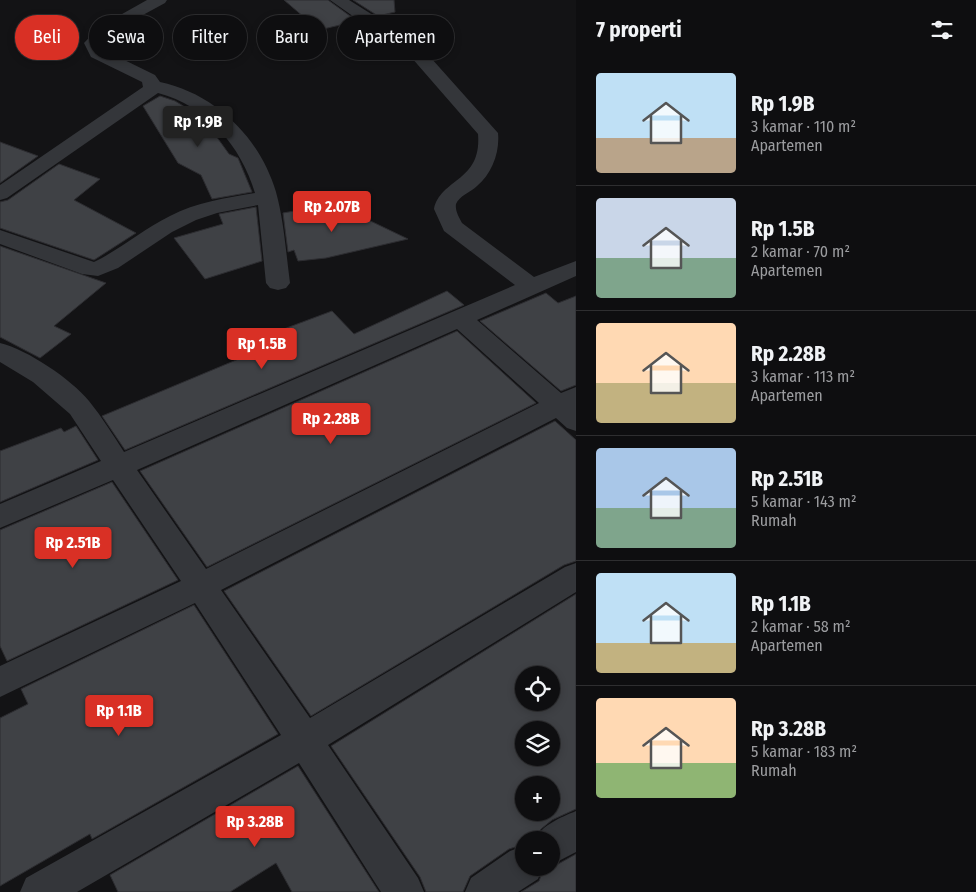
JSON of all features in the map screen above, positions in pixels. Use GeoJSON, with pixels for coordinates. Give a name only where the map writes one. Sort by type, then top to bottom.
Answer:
{"type":"FeatureCollection","features":[{"type":"Feature","properties":{"kind":"street"},"geometry":{"type":"LineString","coordinates":[[159,0],[111,28],[93,43],[93,47],[97,52],[142,75],[153,86],[175,92],[206,107],[233,129],[257,164],[267,198],[271,216],[278,283]]}},
{"type":"Feature","properties":{"kind":"street"},"geometry":{"type":"LineString","coordinates":[[338,0],[405,43],[417,53],[488,133],[489,146],[476,174],[448,198],[445,209],[452,226],[532,287]]}},
{"type":"Feature","properties":{"kind":"street"},"geometry":{"type":"LineString","coordinates":[[0,194],[150,91],[153,86]]}},
{"type":"Feature","properties":{"kind":"street"},"geometry":{"type":"LineString","coordinates":[[0,237],[90,269],[98,269],[154,233],[187,216],[208,209],[267,198]]}},
{"type":"Feature","properties":{"kind":"street"},"geometry":{"type":"LineString","coordinates":[[0,517],[576,268]]}},
{"type":"Feature","properties":{"kind":"street"},"geometry":{"type":"LineString","coordinates":[[0,682],[570,407],[460,318]]}},
{"type":"Feature","properties":{"kind":"street"},"geometry":{"type":"LineString","coordinates":[[0,351],[31,368],[59,388],[79,407],[305,740],[404,892]]}},
{"type":"Feature","properties":{"kind":"street"},"geometry":{"type":"LineString","coordinates":[[40,892],[305,740],[576,576]]}},
{"type":"Feature","properties":{"kind":"street"},"geometry":{"type":"LineString","coordinates":[[560,840],[576,830]]}},
{"type":"Feature","properties":{"kind":"street"},"geometry":{"type":"LineString","coordinates":[[484,892],[515,871]]}},
{"type":"Feature","properties":{"kind":"building"},"geometry":{"type":"Polygon","coordinates":[[[284,0],[328,0],[349,15],[337,15],[337,26],[327,28],[327,15],[302,15],[284,0]]]}},
{"type":"Feature","properties":{"kind":"building"},"geometry":{"type":"Polygon","coordinates":[[[353,0],[394,0],[395,12],[376,15],[353,0]]]}},
{"type":"Feature","properties":{"kind":"building"},"geometry":{"type":"Polygon","coordinates":[[[160,96],[175,101],[203,118],[229,154],[238,158],[252,192],[212,199],[201,175],[178,163],[143,106],[160,96]]]}},
{"type":"Feature","properties":{"kind":"building"},"geometry":{"type":"Polygon","coordinates":[[[0,142],[38,156],[0,183],[0,142]]]}},
{"type":"Feature","properties":{"kind":"building"},"geometry":{"type":"Polygon","coordinates":[[[59,164],[100,179],[74,200],[136,233],[94,260],[0,228],[0,202],[8,200],[59,164]]]}},
{"type":"Feature","properties":{"kind":"building"},"geometry":{"type":"Polygon","coordinates":[[[335,204],[408,239],[326,258],[298,261],[294,250],[288,252],[283,213],[335,204]]]}},
{"type":"Feature","properties":{"kind":"building"},"geometry":{"type":"Polygon","coordinates":[[[256,207],[262,261],[205,279],[174,238],[223,224],[219,214],[256,207]]]}},
{"type":"Feature","properties":{"kind":"building"},"geometry":{"type":"Polygon","coordinates":[[[0,246],[106,283],[54,326],[71,334],[40,358],[0,337],[0,246]]]}},
{"type":"Feature","properties":{"kind":"building"},"geometry":{"type":"Polygon","coordinates":[[[447,291],[464,305],[125,450],[102,416],[241,358],[233,348],[332,311],[354,334],[447,291]]]}},
{"type":"Feature","properties":{"kind":"building"},"geometry":{"type":"Polygon","coordinates":[[[546,293],[558,303],[576,296],[576,385],[561,391],[480,321],[546,293]]]}},
{"type":"Feature","properties":{"kind":"building"},"geometry":{"type":"Polygon","coordinates":[[[457,331],[536,403],[207,567],[140,471],[457,331]]]}},
{"type":"Feature","properties":{"kind":"building"},"geometry":{"type":"Polygon","coordinates":[[[555,421],[576,440],[576,561],[564,565],[311,716],[224,591],[555,421]]]}},
{"type":"Feature","properties":{"kind":"building"},"geometry":{"type":"Polygon","coordinates":[[[76,426],[98,460],[0,502],[0,451],[61,428],[64,432],[76,426]]]}},
{"type":"Feature","properties":{"kind":"building"},"geometry":{"type":"Polygon","coordinates":[[[112,482],[178,580],[7,661],[0,646],[0,530],[112,482]]]}},
{"type":"Feature","properties":{"kind":"building"},"geometry":{"type":"Polygon","coordinates":[[[576,594],[576,809],[560,816],[560,776],[515,776],[515,821],[551,821],[540,831],[515,831],[515,847],[509,849],[470,876],[463,892],[426,892],[420,877],[331,746],[576,594]]]}},
{"type":"Feature","properties":{"kind":"building"},"geometry":{"type":"Polygon","coordinates":[[[194,605],[278,734],[92,839],[90,834],[0,886],[0,718],[28,704],[21,689],[194,605]]]}},
{"type":"Feature","properties":{"kind":"building"},"geometry":{"type":"Polygon","coordinates":[[[298,766],[379,892],[292,892],[276,863],[230,892],[118,892],[110,875],[298,766]]]}},
{"type":"Feature","properties":{"kind":"building"},"geometry":{"type":"Polygon","coordinates":[[[576,854],[576,892],[521,892],[539,881],[541,876],[560,876],[560,863],[576,854]]]}}]}
